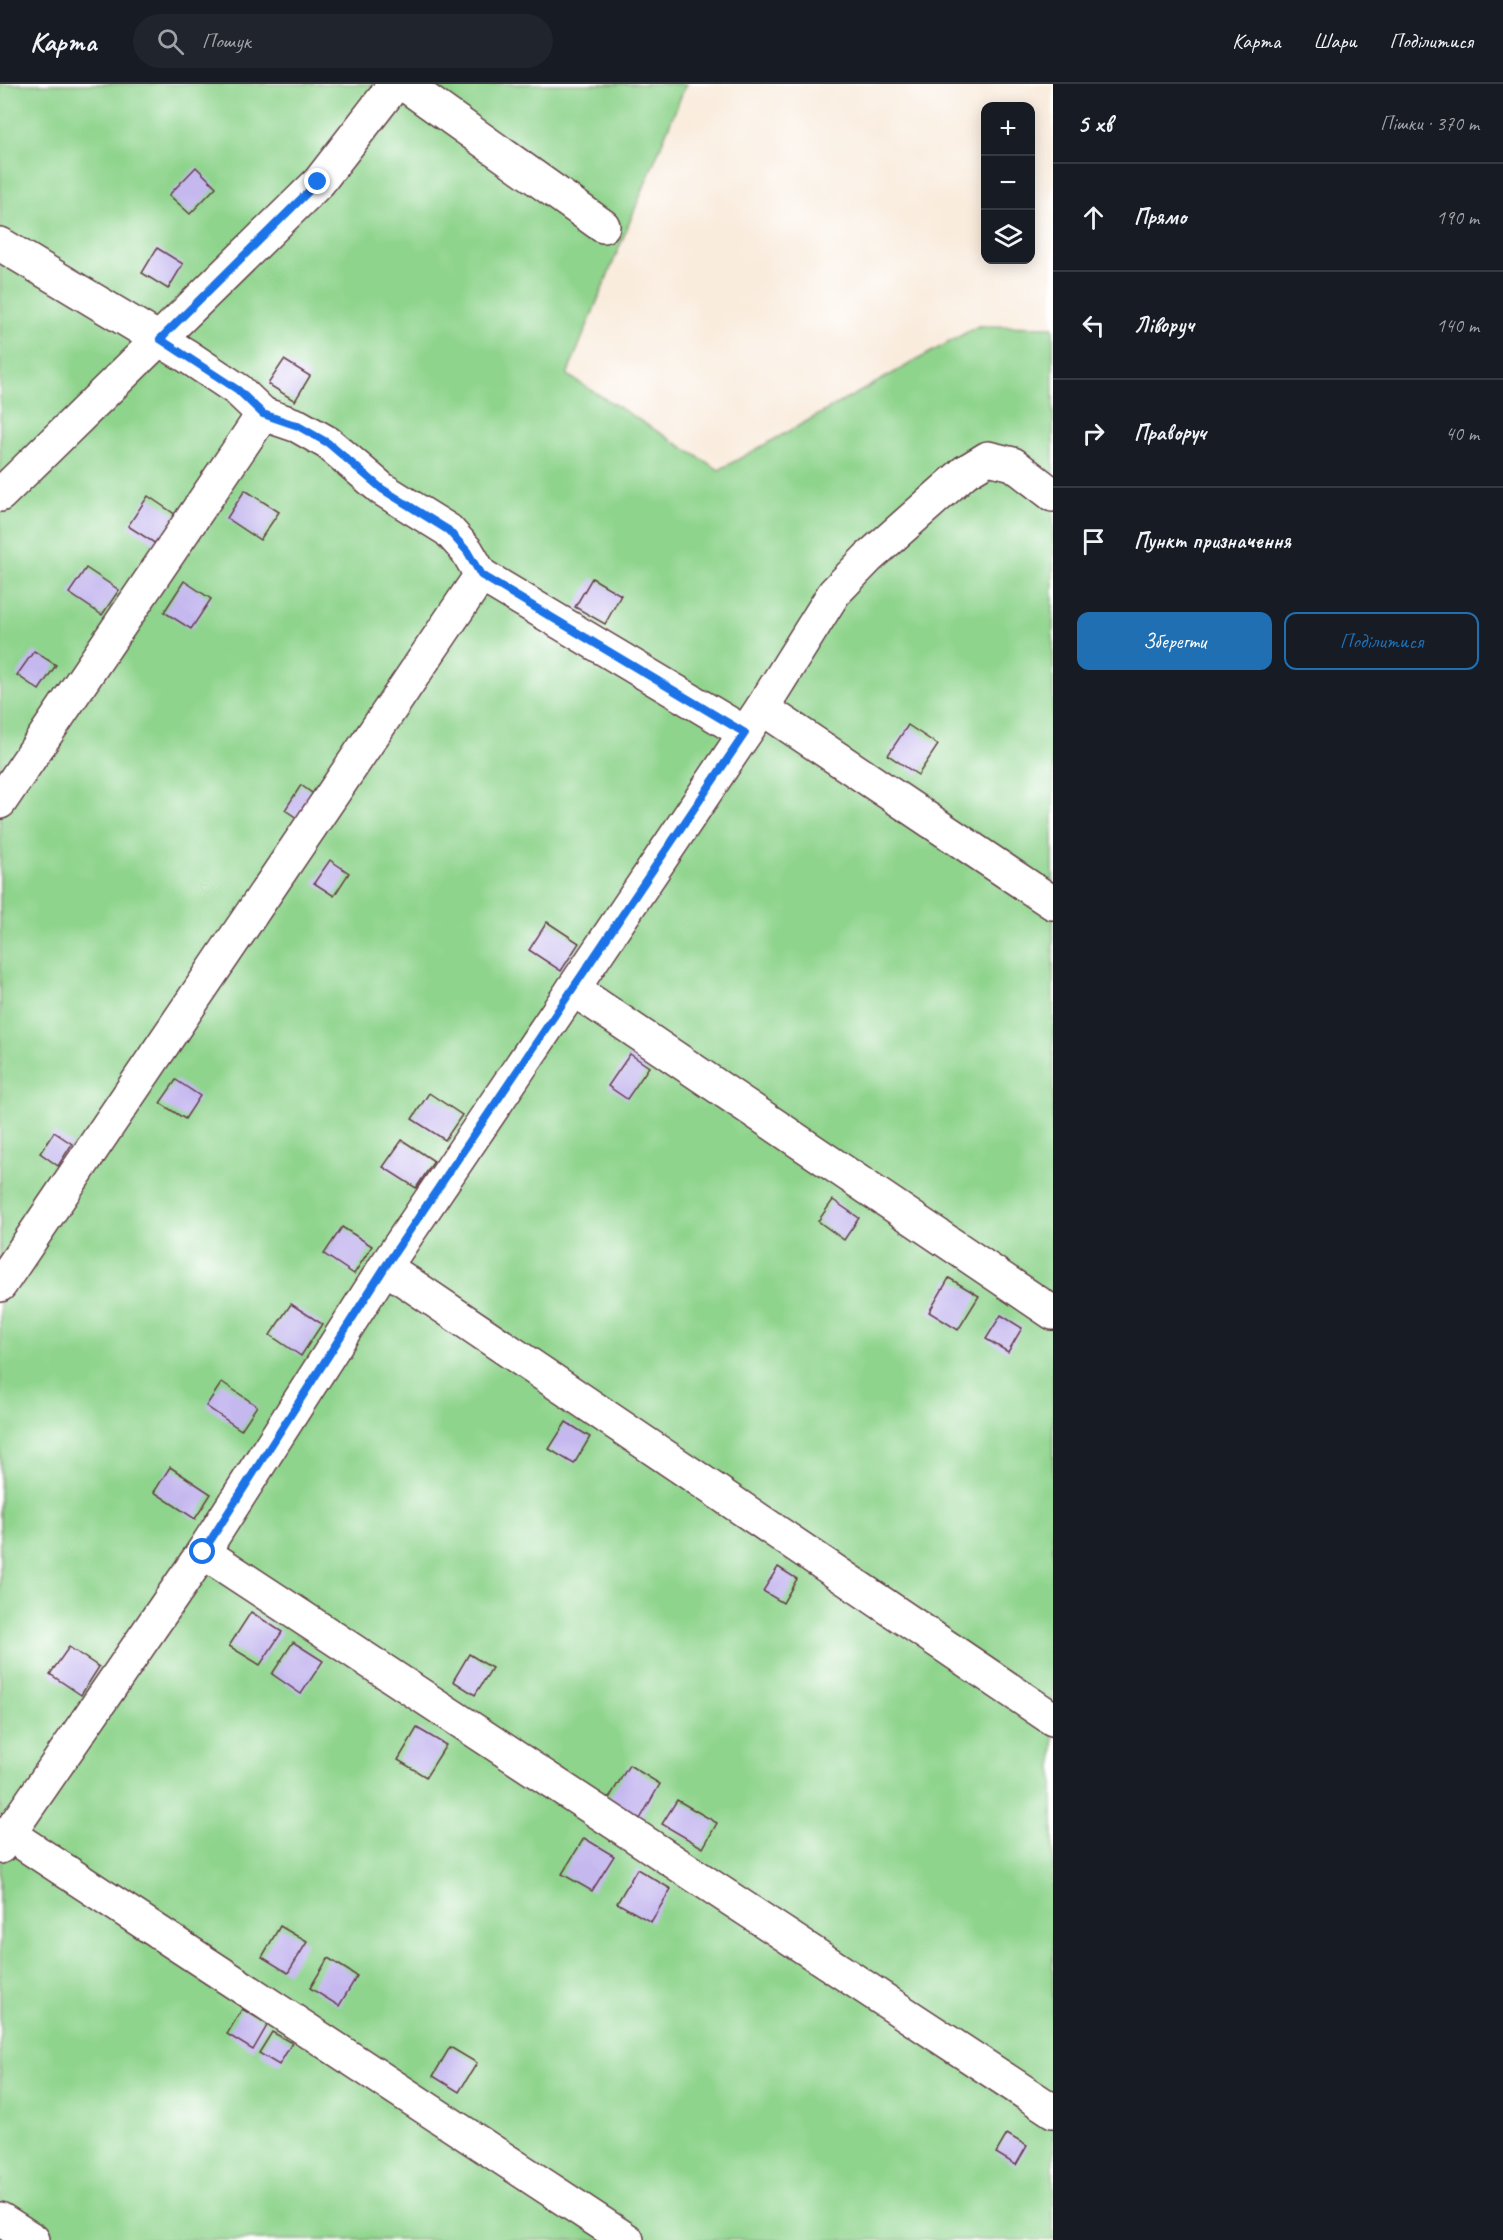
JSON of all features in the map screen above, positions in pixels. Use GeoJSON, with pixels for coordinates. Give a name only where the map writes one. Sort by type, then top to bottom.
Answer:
{"type":"FeatureCollection","features":[{"type":"Feature","properties":{"kind":"lane"},"geometry":{"type":"LineString","coordinates":[[0,495],[318,182],[395,84]]}},
{"type":"Feature","properties":{"kind":"lane"},"geometry":{"type":"LineString","coordinates":[[404,84],[603,226]]}},
{"type":"Feature","properties":{"kind":"lane"},"geometry":{"type":"LineString","coordinates":[[0,244],[160,339],[238,390],[263,414],[298,426],[328,443],[382,489],[448,530],[467,551],[481,575],[754,721],[1053,903]]}},
{"type":"Feature","properties":{"kind":"lane"},"geometry":{"type":"LineString","coordinates":[[0,802],[263,414]]}},
{"type":"Feature","properties":{"kind":"lane"},"geometry":{"type":"LineString","coordinates":[[627,2240],[4,1840],[203,1552],[385,1267],[754,721],[834,593],[868,558],[965,472],[988,458],[1013,464],[1053,495]]}},
{"type":"Feature","properties":{"kind":"lane"},"geometry":{"type":"LineString","coordinates":[[0,1285],[481,575]]}},
{"type":"Feature","properties":{"kind":"lane"},"geometry":{"type":"LineString","coordinates":[[573,989],[1053,1313]]}},
{"type":"Feature","properties":{"kind":"lane"},"geometry":{"type":"LineString","coordinates":[[385,1267],[1053,1719]]}},
{"type":"Feature","properties":{"kind":"lane"},"geometry":{"type":"LineString","coordinates":[[203,1552],[1053,2111]]}},
{"type":"Feature","properties":{"kind":"lane"},"geometry":{"type":"LineString","coordinates":[[0,2219],[33,2240]]}},
{"type":"Feature","properties":{"kind":"green space"},"geometry":{"type":"Polygon","coordinates":[[[0,84],[686,84],[567,375],[719,470],[978,326],[1053,327],[1053,2240],[0,2240],[0,84]]]}},
{"type":"Feature","properties":{"kind":"building"},"geometry":{"type":"Polygon","coordinates":[[[196,167],[216,187],[190,214],[169,195],[196,167]]]}},
{"type":"Feature","properties":{"kind":"building"},"geometry":{"type":"Polygon","coordinates":[[[157,248],[183,264],[168,289],[142,273],[157,248]]]}},
{"type":"Feature","properties":{"kind":"building"},"geometry":{"type":"Polygon","coordinates":[[[284,360],[310,376],[295,401],[268,384],[284,360]]]}},
{"type":"Feature","properties":{"kind":"building"},"geometry":{"type":"Polygon","coordinates":[[[245,490],[279,512],[260,540],[227,518],[245,490]]]}},
{"type":"Feature","properties":{"kind":"building"},"geometry":{"type":"Polygon","coordinates":[[[148,496],[176,515],[156,544],[128,526],[148,496]]]}},
{"type":"Feature","properties":{"kind":"building"},"geometry":{"type":"Polygon","coordinates":[[[86,568],[119,590],[102,615],[69,593],[86,568]]]}},
{"type":"Feature","properties":{"kind":"building"},"geometry":{"type":"Polygon","coordinates":[[[592,578],[621,595],[605,624],[575,607],[592,578]]]}},
{"type":"Feature","properties":{"kind":"building"},"geometry":{"type":"Polygon","coordinates":[[[184,581],[211,599],[191,629],[164,612],[184,581]]]}},
{"type":"Feature","properties":{"kind":"building"},"geometry":{"type":"Polygon","coordinates":[[[34,651],[56,665],[39,690],[17,675],[34,651]]]}},
{"type":"Feature","properties":{"kind":"building"},"geometry":{"type":"Polygon","coordinates":[[[908,725],[938,745],[918,775],[888,755],[908,725]]]}},
{"type":"Feature","properties":{"kind":"building"},"geometry":{"type":"Polygon","coordinates":[[[301,785],[316,796],[300,820],[285,810],[301,785]]]}},
{"type":"Feature","properties":{"kind":"building"},"geometry":{"type":"Polygon","coordinates":[[[330,860],[349,873],[334,896],[314,883],[330,860]]]}},
{"type":"Feature","properties":{"kind":"building"},"geometry":{"type":"Polygon","coordinates":[[[547,922],[579,943],[561,971],[529,950],[547,922]]]}},
{"type":"Feature","properties":{"kind":"building"},"geometry":{"type":"Polygon","coordinates":[[[630,1054],[649,1067],[627,1099],[608,1086],[630,1054]]]}},
{"type":"Feature","properties":{"kind":"building"},"geometry":{"type":"Polygon","coordinates":[[[176,1080],[200,1096],[185,1119],[160,1103],[176,1080]]]}},
{"type":"Feature","properties":{"kind":"building"},"geometry":{"type":"Polygon","coordinates":[[[429,1093],[462,1115],[445,1140],[412,1119],[429,1093]]]}},
{"type":"Feature","properties":{"kind":"building"},"geometry":{"type":"Polygon","coordinates":[[[54,1132],[72,1144],[58,1166],[40,1153],[54,1132]]]}},
{"type":"Feature","properties":{"kind":"building"},"geometry":{"type":"Polygon","coordinates":[[[402,1140],[434,1161],[416,1188],[383,1167],[402,1140]]]}},
{"type":"Feature","properties":{"kind":"building"},"geometry":{"type":"Polygon","coordinates":[[[833,1200],[859,1218],[844,1240],[818,1221],[833,1200]]]}},
{"type":"Feature","properties":{"kind":"building"},"geometry":{"type":"Polygon","coordinates":[[[342,1227],[372,1246],[354,1274],[324,1254],[342,1227]]]}},
{"type":"Feature","properties":{"kind":"building"},"geometry":{"type":"Polygon","coordinates":[[[949,1278],[979,1296],[958,1330],[929,1312],[949,1278]]]}},
{"type":"Feature","properties":{"kind":"building"},"geometry":{"type":"Polygon","coordinates":[[[291,1304],[322,1324],[301,1356],[270,1335],[291,1304]]]}},
{"type":"Feature","properties":{"kind":"building"},"geometry":{"type":"Polygon","coordinates":[[[1001,1315],[1022,1328],[1008,1352],[986,1339],[1001,1315]]]}},
{"type":"Feature","properties":{"kind":"building"},"geometry":{"type":"Polygon","coordinates":[[[222,1382],[257,1406],[241,1430],[206,1406],[222,1382]]]}},
{"type":"Feature","properties":{"kind":"building"},"geometry":{"type":"Polygon","coordinates":[[[566,1422],[590,1437],[574,1464],[549,1449],[566,1422]]]}},
{"type":"Feature","properties":{"kind":"building"},"geometry":{"type":"Polygon","coordinates":[[[170,1467],[211,1494],[195,1519],[154,1492],[170,1467]]]}},
{"type":"Feature","properties":{"kind":"building"},"geometry":{"type":"Polygon","coordinates":[[[778,1567],[797,1579],[783,1603],[763,1591],[778,1567]]]}},
{"type":"Feature","properties":{"kind":"building"},"geometry":{"type":"Polygon","coordinates":[[[251,1612],[282,1632],[260,1665],[229,1646],[251,1612]]]}},
{"type":"Feature","properties":{"kind":"building"},"geometry":{"type":"Polygon","coordinates":[[[293,1642],[323,1661],[301,1694],[272,1674],[293,1642]]]}},
{"type":"Feature","properties":{"kind":"building"},"geometry":{"type":"Polygon","coordinates":[[[69,1647],[99,1667],[81,1695],[50,1674],[69,1647]]]}},
{"type":"Feature","properties":{"kind":"building"},"geometry":{"type":"Polygon","coordinates":[[[469,1654],[492,1668],[475,1695],[453,1681],[469,1654]]]}},
{"type":"Feature","properties":{"kind":"building"},"geometry":{"type":"Polygon","coordinates":[[[417,1728],[446,1745],[426,1777],[398,1760],[417,1728]]]}},
{"type":"Feature","properties":{"kind":"building"},"geometry":{"type":"Polygon","coordinates":[[[629,1765],[660,1784],[640,1819],[608,1800],[629,1765]]]}},
{"type":"Feature","properties":{"kind":"building"},"geometry":{"type":"Polygon","coordinates":[[[677,1800],[717,1823],[703,1848],[662,1824],[677,1800]]]}},
{"type":"Feature","properties":{"kind":"building"},"geometry":{"type":"Polygon","coordinates":[[[584,1838],[614,1856],[592,1891],[562,1874],[584,1838]]]}},
{"type":"Feature","properties":{"kind":"building"},"geometry":{"type":"Polygon","coordinates":[[[637,1869],[671,1889],[651,1922],[617,1903],[637,1869]]]}},
{"type":"Feature","properties":{"kind":"building"},"geometry":{"type":"Polygon","coordinates":[[[280,1926],[307,1942],[288,1973],[262,1957],[280,1926]]]}},
{"type":"Feature","properties":{"kind":"building"},"geometry":{"type":"Polygon","coordinates":[[[328,1958],[357,1976],[339,2006],[310,1988],[328,1958]]]}},
{"type":"Feature","properties":{"kind":"building"},"geometry":{"type":"Polygon","coordinates":[[[242,2009],[268,2024],[253,2050],[227,2034],[242,2009]]]}},
{"type":"Feature","properties":{"kind":"building"},"geometry":{"type":"Polygon","coordinates":[[[272,2032],[292,2043],[279,2065],[259,2053],[272,2032]]]}},
{"type":"Feature","properties":{"kind":"building"},"geometry":{"type":"Polygon","coordinates":[[[450,2047],[477,2063],[459,2092],[433,2076],[450,2047]]]}},
{"type":"Feature","properties":{"kind":"building"},"geometry":{"type":"Polygon","coordinates":[[[1007,2134],[1027,2146],[1016,2165],[996,2153],[1007,2134]]]}},
{"type":"Feature","properties":{"kind":"route"},"geometry":{"type":"LineString","coordinates":[[203,1552],[385,1267],[745,733],[481,575],[467,551],[448,530],[382,489],[328,443],[298,426],[263,414],[238,390],[160,339],[318,182]]}}]}
